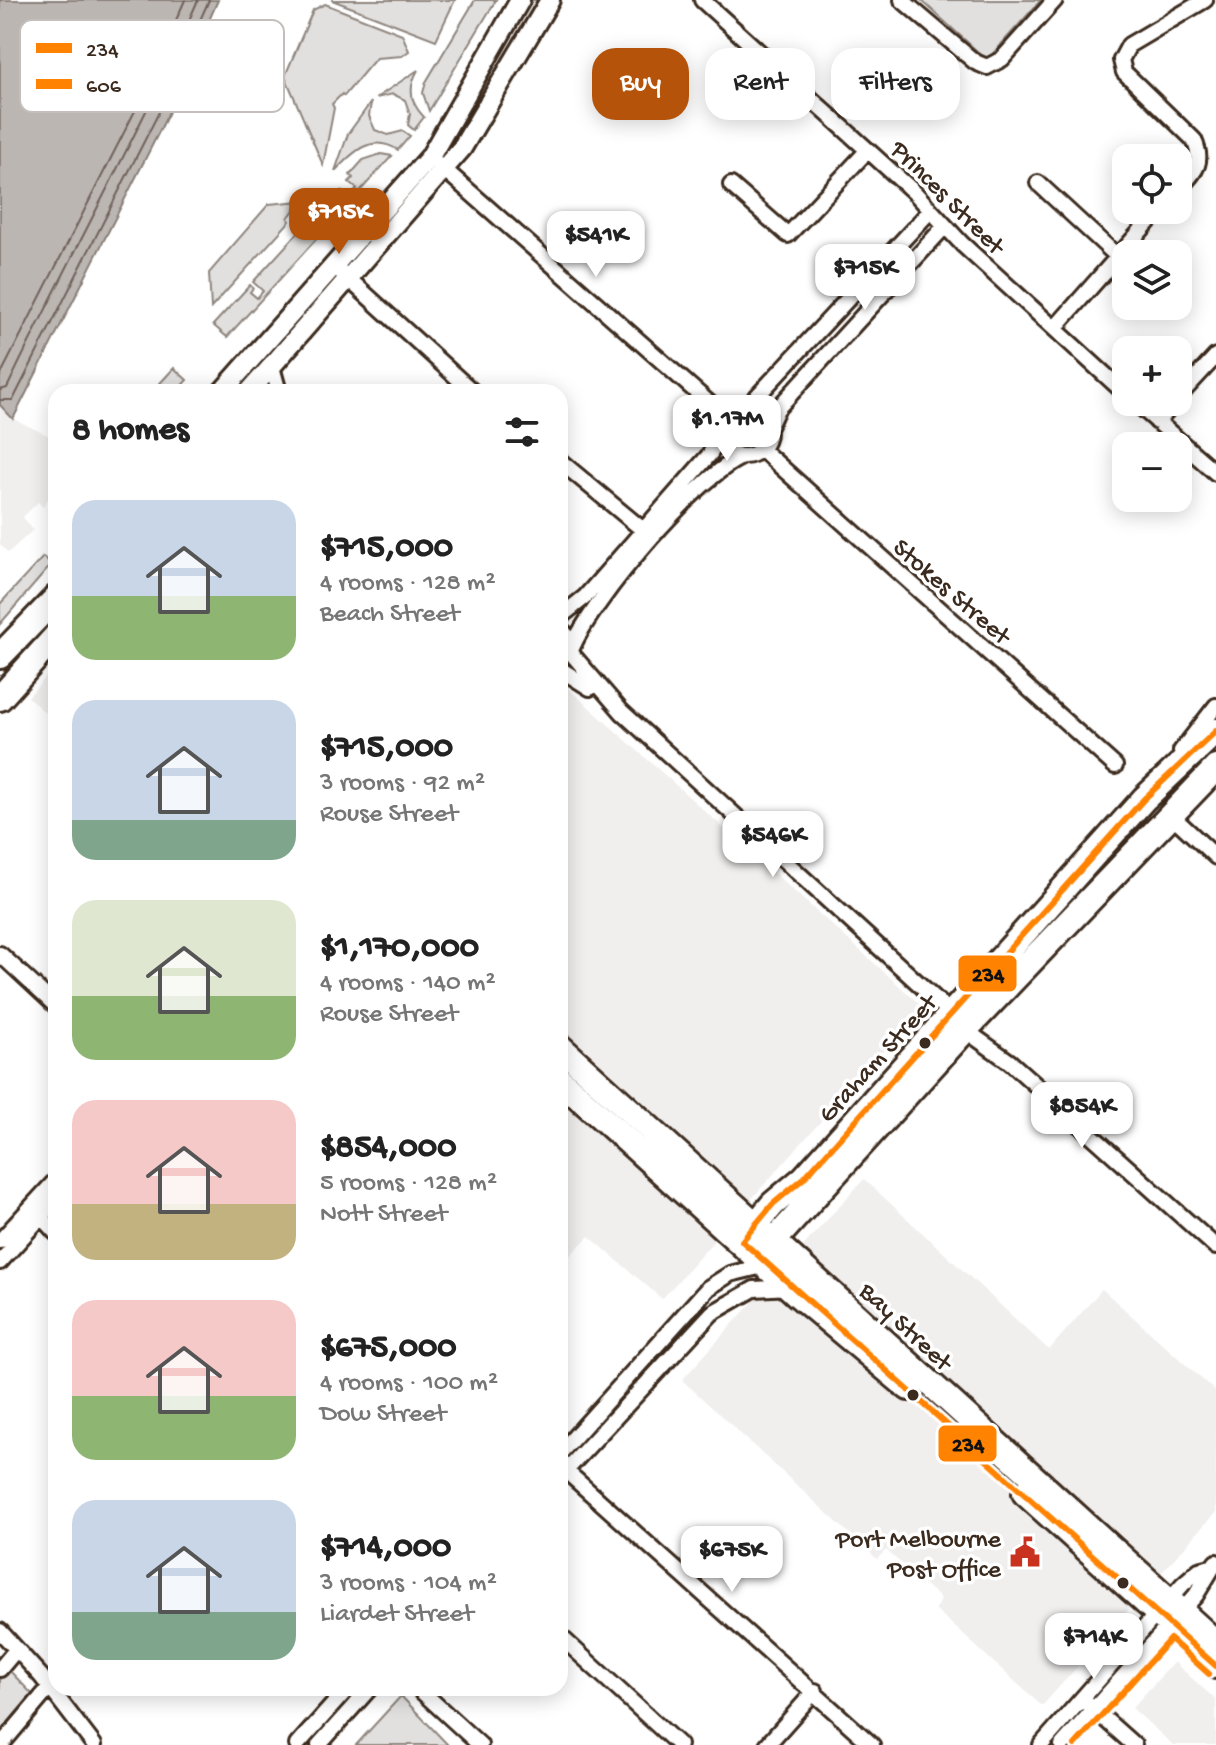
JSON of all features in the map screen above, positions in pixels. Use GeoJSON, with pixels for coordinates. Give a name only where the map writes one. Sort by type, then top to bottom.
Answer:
{"type":"FeatureCollection","features":[{"type":"Feature","properties":{"kind":"main road"},"geometry":{"type":"LineString","coordinates":[[0,656],[48,615]]}},
{"type":"Feature","properties":{"kind":"main road"},"geometry":{"type":"LineString","coordinates":[[0,698],[48,645]]}},
{"type":"Feature","properties":{"kind":"main road","name":"Graham Street"},"geometry":{"type":"LineString","coordinates":[[759,1245],[959,1022],[1144,799],[1216,731]]}},
{"type":"Feature","properties":{"kind":"main road","name":"Graham Street"},"geometry":{"type":"LineString","coordinates":[[959,1022],[1216,768]]}},
{"type":"Feature","properties":{"kind":"main road","name":"Bay Street"},"geometry":{"type":"LineString","coordinates":[[568,1055],[759,1245]]}},
{"type":"Feature","properties":{"kind":"main road","name":"Bay Street"},"geometry":{"type":"LineString","coordinates":[[568,1087],[795,1276],[890,1370],[1169,1613],[1216,1666]]}},
{"type":"Feature","properties":{"kind":"main road","name":"Bay Street"},"geometry":{"type":"LineString","coordinates":[[1169,1613],[1216,1643]]}},
{"type":"Feature","properties":{"kind":"street"},"geometry":{"type":"LineString","coordinates":[[437,163],[520,0]]}},
{"type":"Feature","properties":{"kind":"street"},"geometry":{"type":"LineString","coordinates":[[240,384],[437,163],[468,140],[550,0]]}},
{"type":"Feature","properties":{"kind":"street","name":"Princes Street"},"geometry":{"type":"LineString","coordinates":[[702,0],[868,150],[1112,381]]}},
{"type":"Feature","properties":{"kind":"street"},"geometry":{"type":"LineString","coordinates":[[902,0],[975,62],[987,67],[1002,59],[1055,0]]}},
{"type":"Feature","properties":{"kind":"street"},"geometry":{"type":"LineString","coordinates":[[1166,22],[1183,0]]}},
{"type":"Feature","properties":{"kind":"street"},"geometry":{"type":"LineString","coordinates":[[1192,175],[1198,168],[1201,155],[1194,140],[1122,69],[1125,49],[1205,0]]}},
{"type":"Feature","properties":{"kind":"street"},"geometry":{"type":"LineString","coordinates":[[731,185],[788,235],[868,150]]}},
{"type":"Feature","properties":{"kind":"street"},"geometry":{"type":"LineString","coordinates":[[437,163],[725,417]]}},
{"type":"Feature","properties":{"kind":"street"},"geometry":{"type":"LineString","coordinates":[[1038,183],[1112,251]]}},
{"type":"Feature","properties":{"kind":"street"},"geometry":{"type":"LineString","coordinates":[[568,656],[589,613],[710,454],[725,417],[731,411],[747,407],[931,210]]}},
{"type":"Feature","properties":{"kind":"street"},"geometry":{"type":"LineString","coordinates":[[1132,240],[1146,224]]}},
{"type":"Feature","properties":{"kind":"street"},"geometry":{"type":"LineString","coordinates":[[568,611],[724,466],[761,449],[777,409],[945,226]]}},
{"type":"Feature","properties":{"kind":"street"},"geometry":{"type":"LineString","coordinates":[[1055,328],[1112,262]]}},
{"type":"Feature","properties":{"kind":"street"},"geometry":{"type":"LineString","coordinates":[[243,384],[271,363],[341,272]]}},
{"type":"Feature","properties":{"kind":"street"},"geometry":{"type":"LineString","coordinates":[[341,272],[464,384]]}},
{"type":"Feature","properties":{"kind":"street"},"geometry":{"type":"LineString","coordinates":[[1192,382],[1216,356]]}},
{"type":"Feature","properties":{"kind":"street"},"geometry":{"type":"LineString","coordinates":[[271,363],[277,384]]}},
{"type":"Feature","properties":{"kind":"street"},"geometry":{"type":"LineString","coordinates":[[747,407],[761,415],[768,429]]}},
{"type":"Feature","properties":{"kind":"street"},"geometry":{"type":"LineString","coordinates":[[1150,416],[1216,473]]}},
{"type":"Feature","properties":{"kind":"street"},"geometry":{"type":"LineString","coordinates":[[1157,422],[1162,416]]}},
{"type":"Feature","properties":{"kind":"street"},"geometry":{"type":"LineString","coordinates":[[720,432],[730,451],[744,456]]}},
{"type":"Feature","properties":{"kind":"street","name":"Stokes Street"},"geometry":{"type":"LineString","coordinates":[[761,449],[1115,766]]}},
{"type":"Feature","properties":{"kind":"street"},"geometry":{"type":"LineString","coordinates":[[568,468],[648,534]]}},
{"type":"Feature","properties":{"kind":"street"},"geometry":{"type":"LineString","coordinates":[[568,634],[571,651],[622,712]]}},
{"type":"Feature","properties":{"kind":"street"},"geometry":{"type":"LineString","coordinates":[[568,674],[622,712],[959,1022],[1010,1062],[1216,1247]]}},
{"type":"Feature","properties":{"kind":"street","name":"Graham Street"},"geometry":{"type":"LineString","coordinates":[[1144,799],[1216,706]]}},
{"type":"Feature","properties":{"kind":"street"},"geometry":{"type":"LineString","coordinates":[[1169,813],[1216,857]]}},
{"type":"Feature","properties":{"kind":"street"},"geometry":{"type":"LineString","coordinates":[[0,954],[48,999]]}},
{"type":"Feature","properties":{"kind":"street"},"geometry":{"type":"LineString","coordinates":[[1,1259],[48,1193]]}},
{"type":"Feature","properties":{"kind":"street"},"geometry":{"type":"LineString","coordinates":[[0,1241],[48,1205]]}},
{"type":"Feature","properties":{"kind":"street"},"geometry":{"type":"LineString","coordinates":[[37,1212],[48,1224]]}},
{"type":"Feature","properties":{"kind":"street"},"geometry":{"type":"LineString","coordinates":[[568,1444],[684,1315],[759,1245]]}},
{"type":"Feature","properties":{"kind":"street"},"geometry":{"type":"LineString","coordinates":[[568,1469],[706,1318],[744,1292],[795,1276]]}},
{"type":"Feature","properties":{"kind":"street"},"geometry":{"type":"LineString","coordinates":[[684,1315],[706,1318]]}},
{"type":"Feature","properties":{"kind":"street"},"geometry":{"type":"LineString","coordinates":[[568,1478],[815,1691],[872,1745]]}},
{"type":"Feature","properties":{"kind":"street"},"geometry":{"type":"LineString","coordinates":[[1041,1745],[1088,1705],[1169,1613],[1199,1570],[1214,1564]]}},
{"type":"Feature","properties":{"kind":"street"},"geometry":{"type":"LineString","coordinates":[[0,1631],[48,1685]]}},
{"type":"Feature","properties":{"kind":"street"},"geometry":{"type":"LineString","coordinates":[[568,1643],[679,1745]]}},
{"type":"Feature","properties":{"kind":"street"},"geometry":{"type":"LineString","coordinates":[[0,1669],[15,1651]]}},
{"type":"Feature","properties":{"kind":"street"},"geometry":{"type":"LineString","coordinates":[[1,1745],[48,1689]]}},
{"type":"Feature","properties":{"kind":"street"},"geometry":{"type":"LineString","coordinates":[[767,1745],[815,1691]]}},
{"type":"Feature","properties":{"kind":"street"},"geometry":{"type":"LineString","coordinates":[[57,1696],[94,1745]]}},
{"type":"Feature","properties":{"kind":"street"},"geometry":{"type":"LineString","coordinates":[[297,1745],[341,1696]]}},
{"type":"Feature","properties":{"kind":"street"},"geometry":{"type":"LineString","coordinates":[[319,1745],[363,1696]]}},
{"type":"Feature","properties":{"kind":"street"},"geometry":{"type":"LineString","coordinates":[[427,1696],[480,1745]]}},
{"type":"Feature","properties":{"kind":"street"},"geometry":{"type":"LineString","coordinates":[[1062,1745],[1088,1705]]}},
{"type":"Feature","properties":{"kind":"street"},"geometry":{"type":"LineString","coordinates":[[1088,1705],[1134,1745]]}},
{"type":"Feature","properties":{"kind":"shaded area"},"geometry":{"type":"Polygon","coordinates":[[[332,0],[455,0],[436,40],[332,0]]]}},
{"type":"Feature","properties":{"kind":"shaded area"},"geometry":{"type":"Polygon","coordinates":[[[475,0],[496,0],[429,111],[423,93],[426,82],[475,0]]]}},
{"type":"Feature","properties":{"kind":"shaded area"},"geometry":{"type":"Polygon","coordinates":[[[532,0],[543,0],[460,141],[456,135],[532,0]]]}},
{"type":"Feature","properties":{"kind":"shaded area"},"geometry":{"type":"Polygon","coordinates":[[[921,0],[1041,0],[987,60],[921,0]]]}},
{"type":"Feature","properties":{"kind":"shaded area"},"geometry":{"type":"Polygon","coordinates":[[[325,4],[402,34],[409,51],[402,56],[376,58],[344,96],[342,94],[332,104],[334,108],[323,165],[285,76],[313,10],[325,4]]]}},
{"type":"Feature","properties":{"kind":"shaded area"},"geometry":{"type":"Polygon","coordinates":[[[418,70],[412,95],[424,117],[414,130],[408,125],[410,114],[405,100],[393,94],[376,98],[418,70]]]}},
{"type":"Feature","properties":{"kind":"shaded area"},"geometry":{"type":"Polygon","coordinates":[[[371,102],[369,116],[375,130],[388,135],[403,131],[410,136],[398,150],[379,143],[363,147],[335,171],[348,134],[371,102]]]}},
{"type":"Feature","properties":{"kind":"shaded area"},"geometry":{"type":"Polygon","coordinates":[[[381,154],[392,156],[227,337],[213,325],[250,285],[253,288],[250,292],[257,298],[263,291],[253,282],[326,202],[329,204],[341,191],[349,198],[357,189],[349,182],[353,178],[350,175],[363,160],[381,154]]]}},
{"type":"Feature","properties":{"kind":"shaded area"},"geometry":{"type":"Polygon","coordinates":[[[301,201],[288,218],[290,221],[211,308],[209,273],[269,204],[301,201]]]}},
{"type":"Feature","properties":{"kind":"shaded area"},"geometry":{"type":"Polygon","coordinates":[[[174,368],[187,380],[183,384],[159,384],[174,368]]]}},
{"type":"Feature","properties":{"kind":"shaded area"},"geometry":{"type":"Polygon","coordinates":[[[0,405],[13,419],[48,435],[48,499],[43,507],[38,502],[23,517],[33,530],[8,553],[0,544],[0,405]]]}},
{"type":"Feature","properties":{"kind":"shaded area"},"geometry":{"type":"Polygon","coordinates":[[[43,557],[48,561],[48,569],[0,624],[0,604],[43,557]]]}},
{"type":"Feature","properties":{"kind":"shaded area"},"geometry":{"type":"Polygon","coordinates":[[[48,675],[48,716],[28,697],[48,675]]]}},
{"type":"Feature","properties":{"kind":"shaded area"},"geometry":{"type":"Polygon","coordinates":[[[568,688],[923,1007],[662,1299],[589,1236],[568,1258],[568,688]]]}},
{"type":"Feature","properties":{"kind":"shaded area"},"geometry":{"type":"Polygon","coordinates":[[[864,1179],[1049,1350],[1102,1289],[1216,1392],[1216,1512],[1042,1706],[935,1609],[941,1599],[886,1550],[877,1559],[682,1380],[864,1179]]]}},
{"type":"Feature","properties":{"kind":"shaded area"},"geometry":{"type":"Polygon","coordinates":[[[1174,1662],[1216,1700],[1216,1745],[1173,1745],[1132,1708],[1174,1662]]]}},
{"type":"Feature","properties":{"kind":"shaded area"},"geometry":{"type":"Polygon","coordinates":[[[9,1670],[32,1694],[0,1732],[0,1680],[9,1670]]]}},
{"type":"Feature","properties":{"kind":"shaded area"},"geometry":{"type":"Polygon","coordinates":[[[401,1696],[448,1745],[356,1745],[401,1696]]]}},
{"type":"Feature","properties":{"kind":"water"},"geometry":{"type":"Polygon","coordinates":[[[0,0],[218,0],[209,20],[20,20],[20,112],[169,112],[13,419],[0,405],[0,0]]]}},
{"type":"Feature","properties":{"kind":"transit line","name":"234"},"geometry":{"type":"LineString","coordinates":[[1216,731],[1144,799],[804,1178],[773,1204],[742,1241],[1216,1666]]}},
{"type":"Feature","properties":{"kind":"transit line","name":"606"},"geometry":{"type":"LineString","coordinates":[[1075,1745],[1170,1639],[1209,1674]]}},
{"type":"Feature","properties":{"kind":"place","name":"Port Melbourne Post Office"},"geometry":{"type":"Point","coordinates":[1025,1552]}}]}
